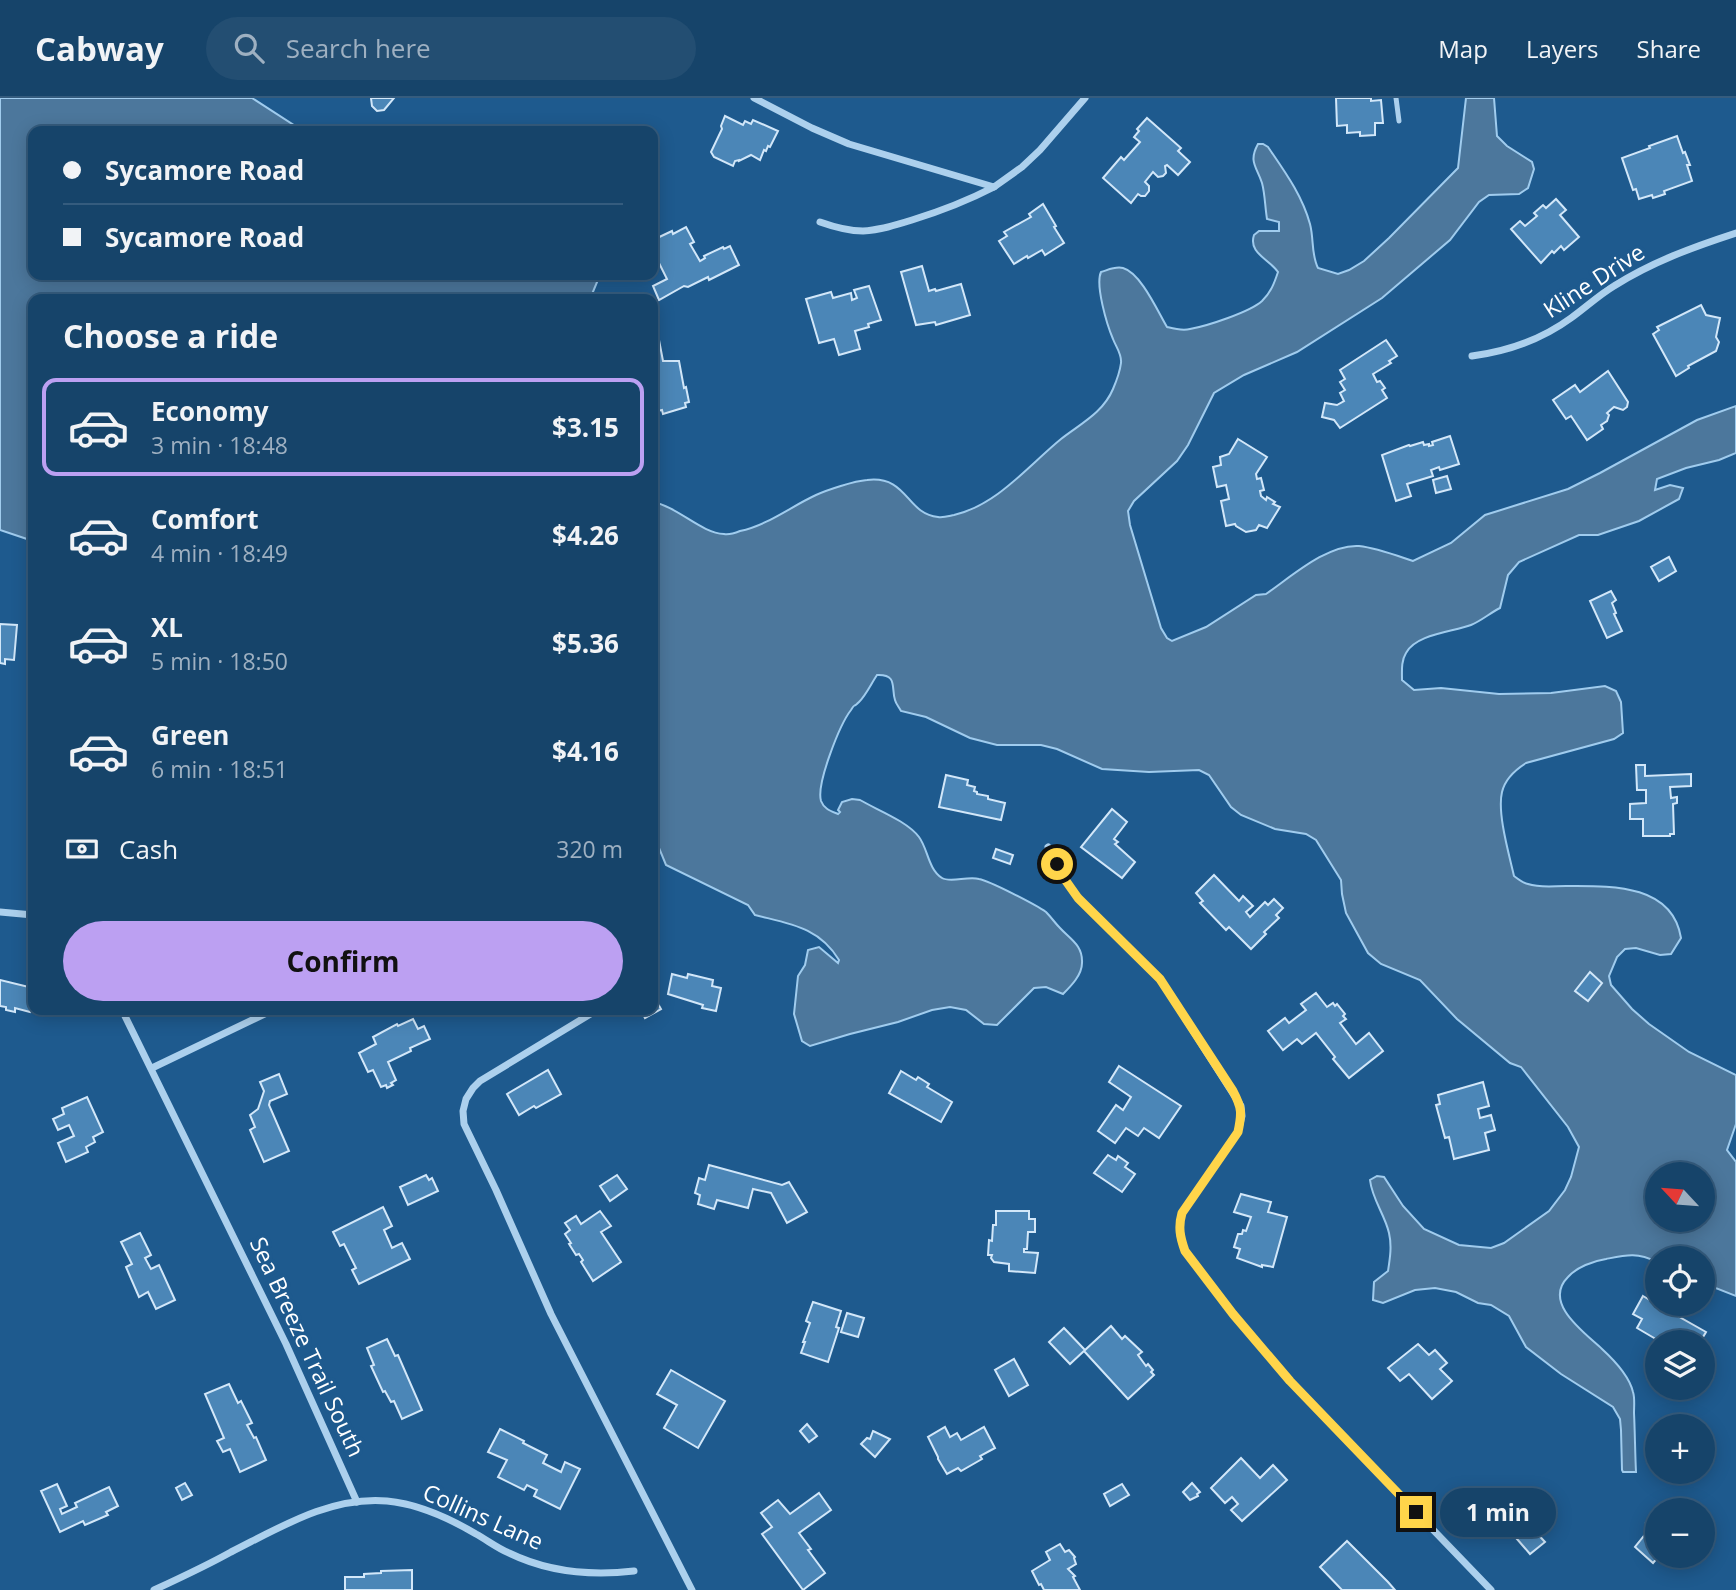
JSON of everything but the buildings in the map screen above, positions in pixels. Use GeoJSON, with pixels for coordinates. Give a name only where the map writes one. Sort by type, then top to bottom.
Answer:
{"type":"FeatureCollection","features":[{"type":"Feature","properties":{"kind":"street"},"geometry":{"type":"LineString","coordinates":[[754,98],[849,144],[994,187]]}},
{"type":"Feature","properties":{"kind":"street"},"geometry":{"type":"LineString","coordinates":[[820,222],[840,229],[883,229],[971,200],[1022,167],[1085,98]]}},
{"type":"Feature","properties":{"kind":"street","name":"Kline Drive"},"geometry":{"type":"LineString","coordinates":[[1472,356],[1521,346],[1546,335],[1612,287],[1650,265],[1689,248],[1736,233]]}},
{"type":"Feature","properties":{"kind":"street"},"geometry":{"type":"LineString","coordinates":[[1048,847],[1078,898],[1160,979],[1241,1106],[1242,1116],[1238,1132],[1182,1213],[1180,1239],[1185,1251],[1233,1314],[1290,1381],[1491,1590]]}},
{"type":"Feature","properties":{"kind":"street"},"geometry":{"type":"LineString","coordinates":[[0,912],[28,915]]}},
{"type":"Feature","properties":{"kind":"street","name":"Sea Breeze Trail South"},"geometry":{"type":"LineString","coordinates":[[125,1015],[286,1344],[357,1502]]}},
{"type":"Feature","properties":{"kind":"street"},"geometry":{"type":"LineString","coordinates":[[152,1068],[262,1015]]}},
{"type":"Feature","properties":{"kind":"street"},"geometry":{"type":"LineString","coordinates":[[589,1015],[480,1081],[466,1099],[464,1124],[551,1314],[692,1590]]}},
{"type":"Feature","properties":{"kind":"street","name":"Collins Lane"},"geometry":{"type":"LineString","coordinates":[[357,1502],[385,1501],[411,1505],[443,1516],[507,1552],[560,1570],[591,1573],[634,1571]]}},
{"type":"Feature","properties":{"kind":"street"},"geometry":{"type":"LineString","coordinates":[[154,1590],[298,1518],[326,1508],[357,1502]]}},
{"type":"Feature","properties":{"kind":"lane"},"geometry":{"type":"LineString","coordinates":[[1396,98],[1399,121]]}},
{"type":"Feature","properties":{"kind":"water"},"geometry":{"type":"Polygon","coordinates":[[[0,98],[252,98],[295,126],[28,126],[28,280],[598,280],[592,294],[28,294],[28,539],[0,530],[0,98]]]}},
{"type":"Feature","properties":{"kind":"water"},"geometry":{"type":"Polygon","coordinates":[[[1466,98],[1494,98],[1497,136],[1532,162],[1534,169],[1528,188],[1519,194],[1489,195],[1479,202],[1450,240],[1382,298],[1297,352],[1244,375],[1214,393],[1177,461],[1134,501],[1128,511],[1161,628],[1172,641],[1206,627],[1256,595],[1266,594],[1310,563],[1334,550],[1359,546],[1413,561],[1451,543],[1485,515],[1568,489],[1697,420],[1736,406],[1736,453],[1657,479],[1655,490],[1670,485],[1683,488],[1679,499],[1639,521],[1598,535],[1579,535],[1519,562],[1508,575],[1500,608],[1471,625],[1418,642],[1406,653],[1402,666],[1402,680],[1414,690],[1441,688],[1499,694],[1551,693],[1605,686],[1616,691],[1621,702],[1623,733],[1614,739],[1526,763],[1505,783],[1501,811],[1514,876],[1524,883],[1537,886],[1601,886],[1636,891],[1652,897],[1665,907],[1675,920],[1681,938],[1671,954],[1660,955],[1636,948],[1625,949],[1617,957],[1609,976],[1611,985],[1649,1024],[1689,1052],[1736,1075],[1736,1124],[1727,1150],[1736,1162],[1736,1296],[1715,1288],[1715,1246],[1645,1246],[1645,1258],[1620,1256],[1586,1265],[1568,1277],[1561,1287],[1560,1297],[1569,1317],[1616,1363],[1631,1386],[1634,1394],[1636,1472],[1622,1470],[1620,1419],[1613,1407],[1561,1374],[1526,1347],[1509,1316],[1491,1305],[1478,1303],[1456,1292],[1435,1288],[1415,1290],[1383,1303],[1373,1300],[1374,1282],[1388,1271],[1391,1247],[1387,1226],[1370,1180],[1377,1176],[1384,1177],[1403,1206],[1424,1229],[1459,1245],[1491,1248],[1504,1243],[1549,1211],[1565,1190],[1579,1147],[1568,1127],[1521,1067],[1510,1063],[1457,1019],[1420,980],[1381,964],[1368,953],[1346,913],[1341,880],[1316,840],[1306,834],[1275,829],[1241,815],[1231,807],[1209,775],[1199,770],[1149,772],[1102,769],[1057,749],[1041,745],[997,745],[970,738],[926,717],[901,711],[895,701],[891,679],[877,675],[864,696],[853,706],[835,740],[822,782],[822,804],[838,814],[842,802],[860,800],[914,831],[931,864],[942,878],[975,878],[985,881],[1046,912],[1078,947],[1082,967],[1076,980],[1063,994],[1046,987],[1034,988],[997,1025],[984,1024],[966,1010],[950,1007],[810,1046],[802,1041],[794,1014],[798,976],[805,965],[808,950],[819,947],[838,963],[839,960],[831,949],[803,928],[755,915],[748,905],[666,865],[658,844],[658,504],[715,533],[726,534],[760,525],[821,493],[867,480],[891,483],[919,509],[938,517],[954,515],[984,503],[1083,423],[1109,397],[1121,360],[1102,305],[1101,272],[1117,268],[1130,271],[1154,303],[1167,327],[1178,330],[1217,322],[1238,314],[1262,301],[1268,294],[1278,272],[1257,251],[1253,241],[1254,235],[1259,231],[1279,231],[1279,222],[1267,219],[1263,187],[1254,164],[1258,144],[1268,147],[1302,203],[1310,224],[1318,268],[1338,274],[1364,261],[1458,168],[1466,98]]]}},
{"type":"Feature","properties":{"kind":"route"},"geometry":{"type":"LineString","coordinates":[[1057,864],[1078,898],[1160,979],[1241,1106],[1242,1116],[1238,1132],[1182,1213],[1180,1239],[1185,1251],[1233,1314],[1290,1381],[1416,1512]]}}]}
